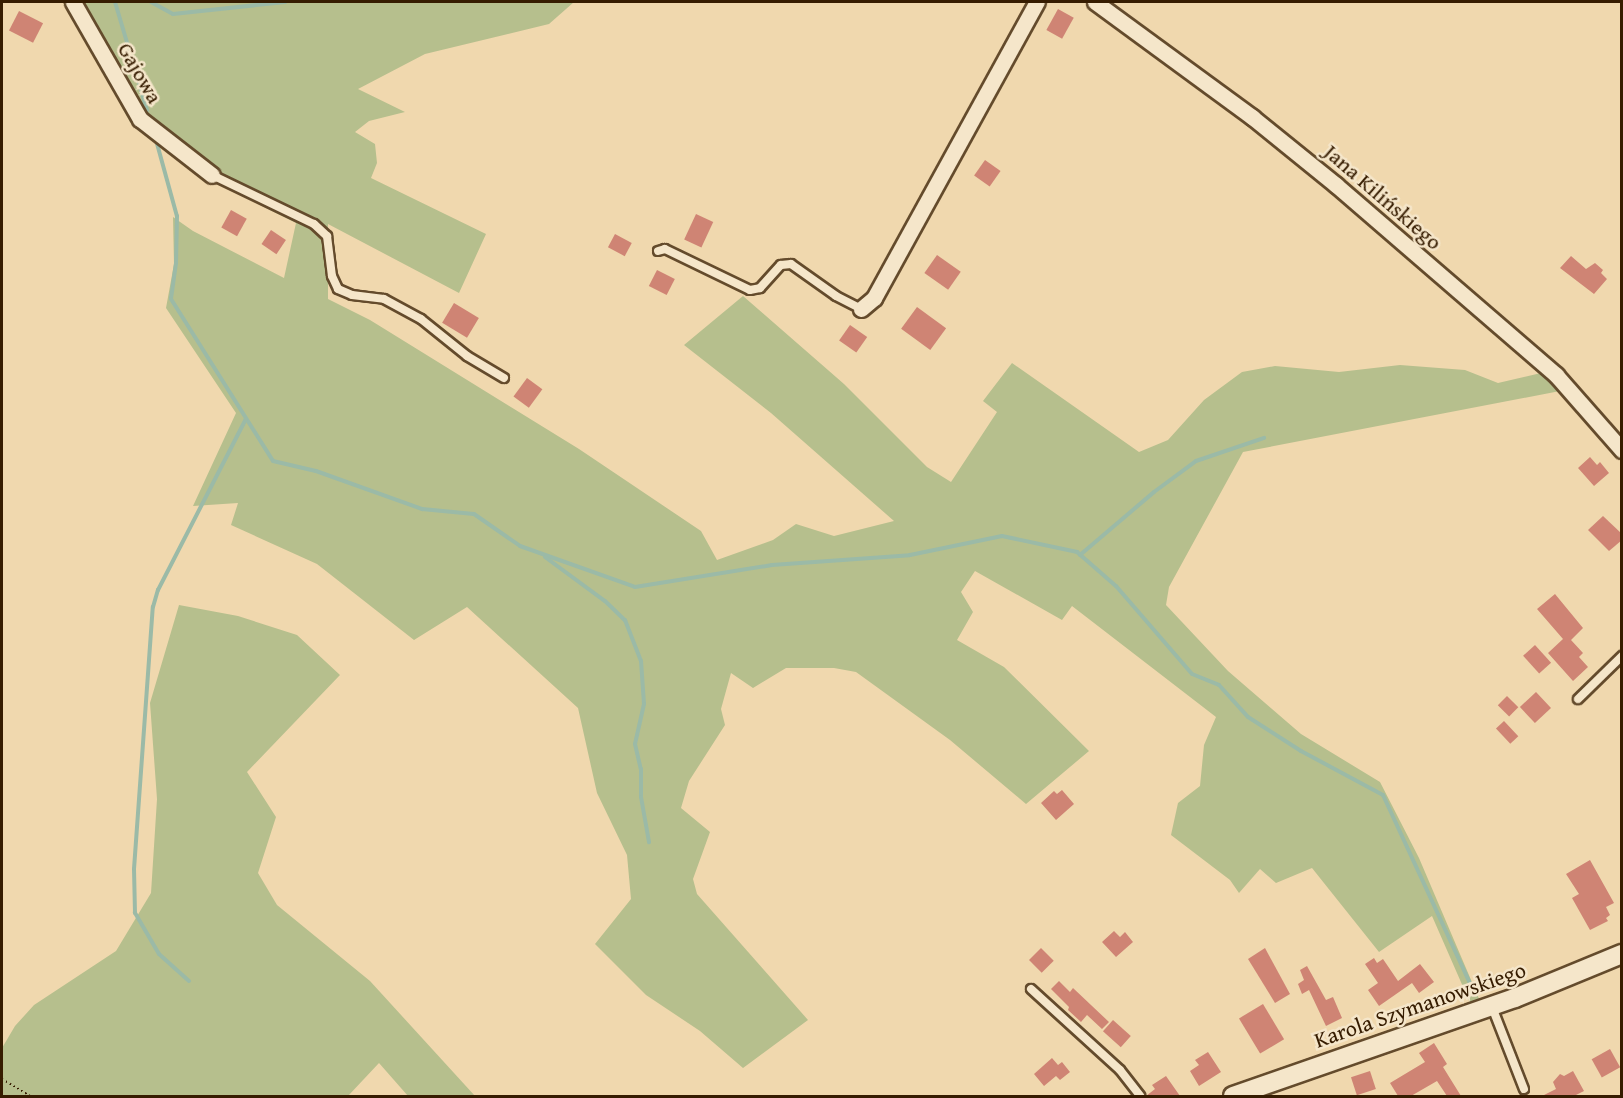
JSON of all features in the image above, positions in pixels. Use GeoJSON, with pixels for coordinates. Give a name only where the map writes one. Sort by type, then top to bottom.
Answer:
{"type":"FeatureCollection","features":[{"type":"Feature","properties":{"kind":"street","name":"Gajowa"},"geometry":{"type":"LineString","coordinates":[[72,2],[140,119],[212,175]]}},
{"type":"Feature","properties":{"kind":"street"},"geometry":{"type":"LineString","coordinates":[[861,309],[874,298],[1037,2]]}},
{"type":"Feature","properties":{"kind":"street","name":"Jana Kilińskiego"},"geometry":{"type":"LineString","coordinates":[[1095,2],[1252,117],[1336,185],[1547,367],[1622,450]]}},
{"type":"Feature","properties":{"kind":"street","name":"Karola Szymanowskiego"},"geometry":{"type":"LineString","coordinates":[[1233,1096],[1548,986],[1622,954]]}},
{"type":"Feature","properties":{"kind":"lane"},"geometry":{"type":"LineString","coordinates":[[212,175],[314,224],[327,237],[332,276],[338,289],[352,295],[384,299],[421,319],[466,356],[504,378]]}},
{"type":"Feature","properties":{"kind":"lane"},"geometry":{"type":"LineString","coordinates":[[658,251],[665,249],[750,290],[760,288],[781,265],[791,264],[836,296],[861,309]]}},
{"type":"Feature","properties":{"kind":"lane"},"geometry":{"type":"LineString","coordinates":[[1578,699],[1622,656]]}},
{"type":"Feature","properties":{"kind":"lane"},"geometry":{"type":"LineString","coordinates":[[1031,989],[1120,1070],[1140,1096]]}},
{"type":"Feature","properties":{"kind":"lane"},"geometry":{"type":"LineString","coordinates":[[1491,1006],[1524,1089]]}},
{"type":"Feature","properties":{"kind":"path"},"geometry":{"type":"LineString","coordinates":[[2,1079],[30,1096]]}},
{"type":"Feature","properties":{"kind":"green space"},"geometry":{"type":"Polygon","coordinates":[[[76,2],[574,2],[549,24],[425,54],[358,89],[405,112],[369,121],[355,132],[375,144],[377,163],[371,178],[486,234],[459,293],[328,224],[328,299],[370,320],[579,449],[701,531],[717,560],[773,540],[796,524],[834,536],[894,521],[771,413],[684,345],[743,296],[844,384],[927,467],[951,482],[997,412],[983,401],[1012,363],[1139,452],[1168,440],[1204,400],[1242,372],[1275,366],[1339,372],[1400,365],[1465,370],[1498,383],[1541,373],[1560,391],[1243,452],[1169,587],[1166,605],[1228,671],[1301,734],[1380,782],[1419,858],[1480,1001],[1471,1005],[1432,916],[1379,952],[1312,868],[1276,883],[1260,869],[1239,893],[1230,880],[1171,835],[1178,803],[1200,786],[1204,745],[1216,717],[1072,606],[1062,620],[975,571],[961,592],[973,612],[957,640],[1004,667],[1089,751],[1026,804],[950,740],[856,672],[834,668],[786,668],[753,688],[731,673],[721,709],[725,725],[689,781],[681,808],[710,832],[693,879],[697,894],[808,1020],[743,1068],[700,1031],[646,995],[595,944],[631,899],[627,855],[597,793],[578,708],[467,607],[414,640],[317,564],[231,525],[238,503],[193,506],[236,413],[166,308],[174,264],[173,217],[193,231],[284,278],[296,223],[260,205],[213,176],[166,132],[166,149],[130,122],[120,104],[130,98],[76,2]]]}},
{"type":"Feature","properties":{"kind":"green space"},"geometry":{"type":"Polygon","coordinates":[[[179,605],[238,616],[297,635],[340,675],[247,772],[276,817],[258,873],[277,905],[370,981],[475,1096],[408,1096],[379,1063],[348,1096],[2,1096],[2,1048],[15,1026],[34,1005],[116,951],[151,893],[157,799],[150,703],[179,605]]]}},
{"type":"Feature","properties":{"kind":"building"},"geometry":{"type":"Polygon","coordinates":[[[1058,9],[1074,18],[1062,39],[1046,30],[1058,9]]]}},
{"type":"Feature","properties":{"kind":"building"},"geometry":{"type":"Polygon","coordinates":[[[19,11],[43,23],[33,43],[9,31],[19,11]]]}},
{"type":"Feature","properties":{"kind":"building"},"geometry":{"type":"Polygon","coordinates":[[[985,160],[1001,171],[990,186],[974,176],[985,160]]]}},
{"type":"Feature","properties":{"kind":"building"},"geometry":{"type":"Polygon","coordinates":[[[231,210],[247,219],[237,236],[221,227],[231,210]]]}},
{"type":"Feature","properties":{"kind":"building"},"geometry":{"type":"Polygon","coordinates":[[[696,214],[713,222],[701,247],[684,239],[696,214]]]}},
{"type":"Feature","properties":{"kind":"building"},"geometry":{"type":"Polygon","coordinates":[[[271,230],[286,240],[276,254],[261,244],[271,230]]]}},
{"type":"Feature","properties":{"kind":"building"},"geometry":{"type":"Polygon","coordinates":[[[615,234],[632,243],[625,256],[608,247],[615,234]]]}},
{"type":"Feature","properties":{"kind":"building"},"geometry":{"type":"Polygon","coordinates":[[[937,255],[961,272],[948,290],[924,273],[937,255]]]}},
{"type":"Feature","properties":{"kind":"building"},"geometry":{"type":"Polygon","coordinates":[[[1571,256],[1586,269],[1595,263],[1603,270],[1601,273],[1607,279],[1594,294],[1560,268],[1571,256]]]}},
{"type":"Feature","properties":{"kind":"building"},"geometry":{"type":"Polygon","coordinates":[[[657,270],[675,279],[667,295],[649,286],[657,270]]]}},
{"type":"Feature","properties":{"kind":"building"},"geometry":{"type":"Polygon","coordinates":[[[454,303],[479,318],[467,338],[442,323],[454,303]]]}},
{"type":"Feature","properties":{"kind":"building"},"geometry":{"type":"Polygon","coordinates":[[[917,307],[946,328],[930,350],[901,329],[917,307]]]}},
{"type":"Feature","properties":{"kind":"building"},"geometry":{"type":"Polygon","coordinates":[[[850,325],[867,337],[856,353],[839,341],[850,325]]]}},
{"type":"Feature","properties":{"kind":"building"},"geometry":{"type":"Polygon","coordinates":[[[527,378],[542,389],[529,408],[513,397],[527,378]]]}},
{"type":"Feature","properties":{"kind":"building"},"geometry":{"type":"Polygon","coordinates":[[[1590,457],[1597,465],[1600,462],[1609,473],[1594,486],[1578,468],[1590,457]]]}},
{"type":"Feature","properties":{"kind":"building"},"geometry":{"type":"Polygon","coordinates":[[[1603,516],[1622,534],[1622,540],[1609,551],[1588,530],[1603,516]]]}},
{"type":"Feature","properties":{"kind":"building"},"geometry":{"type":"Polygon","coordinates":[[[1555,594],[1583,628],[1571,640],[1583,653],[1579,657],[1588,667],[1573,681],[1548,653],[1563,639],[1537,609],[1555,594]]]}},
{"type":"Feature","properties":{"kind":"building"},"geometry":{"type":"Polygon","coordinates":[[[1535,645],[1551,663],[1539,674],[1523,656],[1535,645]]]}},
{"type":"Feature","properties":{"kind":"building"},"geometry":{"type":"Polygon","coordinates":[[[1536,692],[1551,708],[1535,723],[1520,707],[1536,692]]]}},
{"type":"Feature","properties":{"kind":"building"},"geometry":{"type":"Polygon","coordinates":[[[1507,696],[1518,707],[1509,717],[1498,705],[1507,696]]]}},
{"type":"Feature","properties":{"kind":"building"},"geometry":{"type":"Polygon","coordinates":[[[1504,721],[1518,736],[1510,744],[1496,729],[1504,721]]]}},
{"type":"Feature","properties":{"kind":"building"},"geometry":{"type":"Polygon","coordinates":[[[1062,790],[1074,804],[1056,820],[1041,803],[1054,791],[1057,794],[1062,790]]]}},
{"type":"Feature","properties":{"kind":"building"},"geometry":{"type":"Polygon","coordinates":[[[1590,860],[1614,903],[1606,907],[1610,915],[1606,918],[1608,921],[1590,930],[1572,898],[1579,894],[1566,874],[1590,860]]]}},
{"type":"Feature","properties":{"kind":"building"},"geometry":{"type":"Polygon","coordinates":[[[1114,931],[1120,937],[1125,932],[1133,942],[1116,957],[1102,942],[1114,931]]]}},
{"type":"Feature","properties":{"kind":"building"},"geometry":{"type":"Polygon","coordinates":[[[1041,948],[1054,961],[1042,973],[1029,960],[1041,948]]]}},
{"type":"Feature","properties":{"kind":"building"},"geometry":{"type":"Polygon","coordinates":[[[1265,948],[1290,994],[1275,1003],[1248,959],[1265,948]]]}},
{"type":"Feature","properties":{"kind":"building"},"geometry":{"type":"Polygon","coordinates":[[[1374,958],[1377,963],[1383,959],[1398,981],[1420,964],[1434,982],[1419,993],[1412,983],[1379,1006],[1368,990],[1378,983],[1365,964],[1374,958]]]}},
{"type":"Feature","properties":{"kind":"building"},"geometry":{"type":"Polygon","coordinates":[[[1307,966],[1326,1000],[1333,997],[1342,1018],[1326,1026],[1309,990],[1302,994],[1298,984],[1304,980],[1300,970],[1307,966]]]}},
{"type":"Feature","properties":{"kind":"building"},"geometry":{"type":"Polygon","coordinates":[[[1059,981],[1070,992],[1073,988],[1109,1022],[1102,1029],[1087,1015],[1081,1022],[1051,989],[1059,981]]]}},
{"type":"Feature","properties":{"kind":"building"},"geometry":{"type":"Polygon","coordinates":[[[1263,1004],[1284,1039],[1260,1054],[1239,1018],[1263,1004]]]}},
{"type":"Feature","properties":{"kind":"building"},"geometry":{"type":"Polygon","coordinates":[[[1113,1020],[1131,1036],[1121,1047],[1103,1031],[1113,1020]]]}},
{"type":"Feature","properties":{"kind":"building"},"geometry":{"type":"Polygon","coordinates":[[[1434,1043],[1447,1064],[1443,1067],[1461,1096],[1447,1096],[1437,1081],[1411,1096],[1398,1096],[1390,1083],[1425,1062],[1419,1053],[1434,1043]]]}},
{"type":"Feature","properties":{"kind":"building"},"geometry":{"type":"Polygon","coordinates":[[[1610,1049],[1620,1067],[1602,1078],[1592,1059],[1610,1049]]]}},
{"type":"Feature","properties":{"kind":"building"},"geometry":{"type":"Polygon","coordinates":[[[1208,1052],[1221,1072],[1199,1086],[1190,1071],[1199,1065],[1195,1060],[1208,1052]]]}},
{"type":"Feature","properties":{"kind":"building"},"geometry":{"type":"Polygon","coordinates":[[[1052,1058],[1058,1065],[1062,1062],[1070,1072],[1060,1080],[1056,1076],[1044,1086],[1034,1074],[1052,1058]]]}},
{"type":"Feature","properties":{"kind":"building"},"geometry":{"type":"Polygon","coordinates":[[[1370,1071],[1376,1089],[1357,1095],[1351,1077],[1370,1071]]]}},
{"type":"Feature","properties":{"kind":"building"},"geometry":{"type":"Polygon","coordinates":[[[1573,1071],[1584,1091],[1574,1096],[1542,1096],[1556,1089],[1553,1082],[1560,1074],[1564,1076],[1573,1071]]]}},
{"type":"Feature","properties":{"kind":"building"},"geometry":{"type":"Polygon","coordinates":[[[1166,1076],[1180,1096],[1146,1096],[1155,1089],[1152,1085],[1166,1076]]]}},
{"type":"Feature","properties":{"kind":"waterway"},"geometry":{"type":"LineString","coordinates":[[115,2],[147,110]]}},
{"type":"Feature","properties":{"kind":"waterway"},"geometry":{"type":"LineString","coordinates":[[151,2],[173,14],[285,2]]}},
{"type":"Feature","properties":{"kind":"waterway"},"geometry":{"type":"LineString","coordinates":[[156,140],[177,216],[176,263],[171,299],[273,461],[316,471],[422,509],[474,514],[520,546],[635,587],[772,565],[910,555],[1002,536],[1077,552],[1116,586],[1192,674],[1219,685],[1248,717],[1301,751],[1383,795],[1470,983]]}},
{"type":"Feature","properties":{"kind":"waterway"},"geometry":{"type":"LineString","coordinates":[[189,981],[159,954],[135,913],[134,869],[153,607],[158,590],[246,419]]}},
{"type":"Feature","properties":{"kind":"waterway"},"geometry":{"type":"LineString","coordinates":[[1080,555],[1154,492],[1196,461],[1264,438]]}},
{"type":"Feature","properties":{"kind":"waterway"},"geometry":{"type":"LineString","coordinates":[[545,557],[605,601],[625,620],[641,661],[644,704],[635,744],[641,769],[641,797],[649,842]]}}]}
